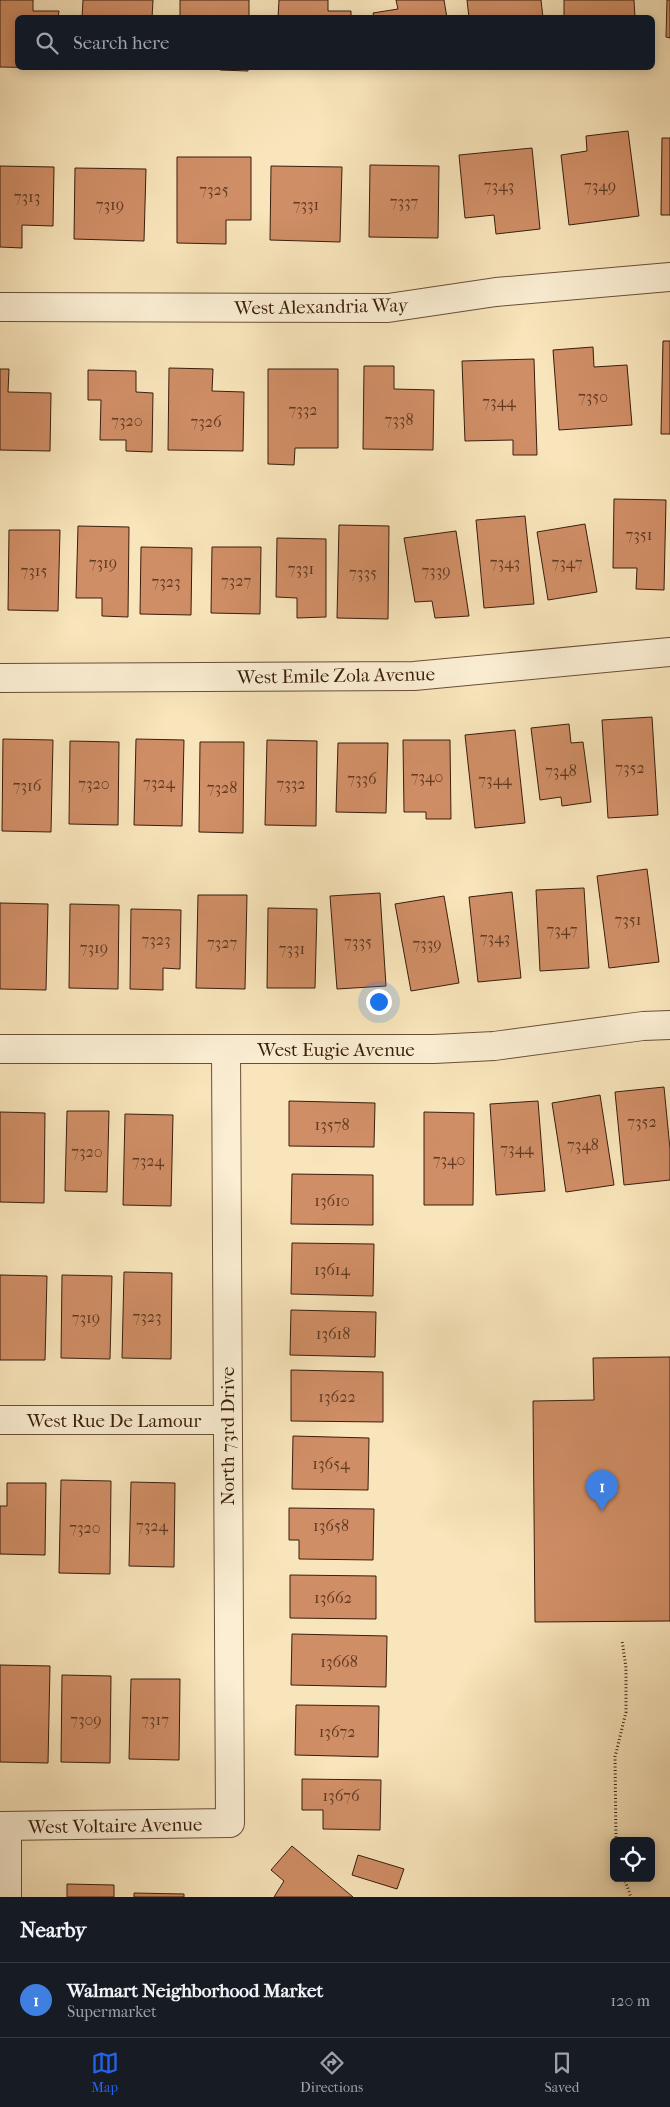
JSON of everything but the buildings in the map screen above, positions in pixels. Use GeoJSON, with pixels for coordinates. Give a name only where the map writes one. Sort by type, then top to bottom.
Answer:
{"type":"FeatureCollection","features":[{"type":"Feature","properties":{"kind":"street","name":"West Alexandria Way"},"geometry":{"type":"LineString","coordinates":[[0,307],[388,308],[496,292],[670,277]]}},
{"type":"Feature","properties":{"kind":"street","name":"West Emile Zola Avenue"},"geometry":{"type":"LineString","coordinates":[[0,678],[414,676],[670,652]]}},
{"type":"Feature","properties":{"kind":"street","name":"West Eugie Avenue"},"geometry":{"type":"LineString","coordinates":[[0,1049],[434,1049],[494,1046],[643,1026],[670,1025]]}},
{"type":"Feature","properties":{"kind":"street","name":"North 73rd Drive"},"geometry":{"type":"LineString","coordinates":[[226,1049],[230,1823]]}},
{"type":"Feature","properties":{"kind":"street","name":"West Rue De Lamour"},"geometry":{"type":"LineString","coordinates":[[0,1420],[227,1420]]}},
{"type":"Feature","properties":{"kind":"street","name":"West Voltaire Avenue"},"geometry":{"type":"LineString","coordinates":[[4,1826],[230,1823]]}},
{"type":"Feature","properties":{"kind":"street"},"geometry":{"type":"LineString","coordinates":[[4,1826],[7,1897]]}},
{"type":"Feature","properties":{"kind":"path"},"geometry":{"type":"LineString","coordinates":[[616,1837],[614,1756],[626,1712],[626,1668],[622,1640]]}},
{"type":"Feature","properties":{"kind":"path"},"geometry":{"type":"LineString","coordinates":[[625,1882],[631,1897]]}},
{"type":"Feature","properties":{"kind":"place","name":"Walmart Neighborhood Market"},"geometry":{"type":"Point","coordinates":[602,1511]}}]}
